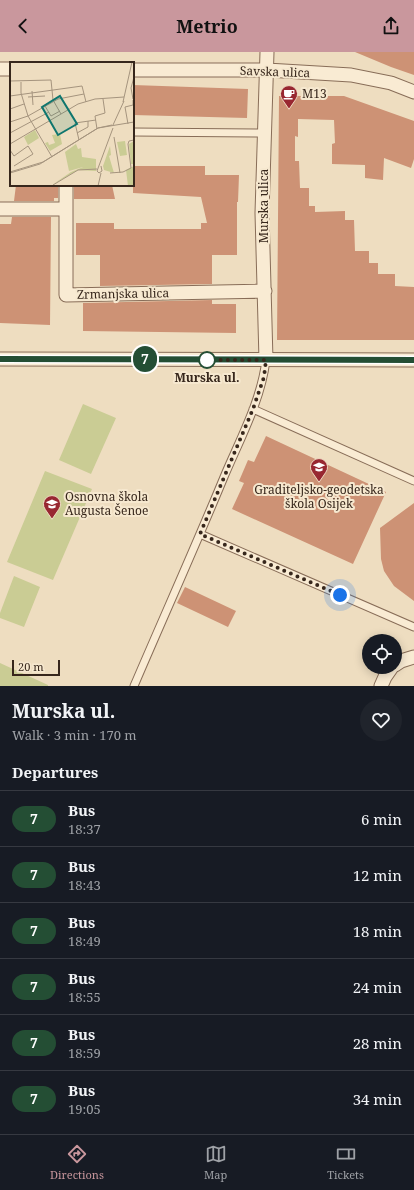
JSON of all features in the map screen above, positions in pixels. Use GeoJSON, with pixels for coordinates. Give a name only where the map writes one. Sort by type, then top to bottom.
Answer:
{"type":"FeatureCollection","features":[{"type":"Feature","properties":{"kind":"street","name":"Murska ulica"},"geometry":{"type":"LineString","coordinates":[[266,360],[262,213],[267,52]]}},
{"type":"Feature","properties":{"kind":"street"},"geometry":{"type":"LineString","coordinates":[[0,68],[10,69]]}},
{"type":"Feature","properties":{"kind":"street","name":"Savska ulica"},"geometry":{"type":"LineString","coordinates":[[134,70],[267,70],[351,75],[391,83],[414,92]]}},
{"type":"Feature","properties":{"kind":"street","name":"Zrmanjska ulica"},"geometry":{"type":"LineString","coordinates":[[66,186],[66,295],[265,291]]}},
{"type":"Feature","properties":{"kind":"street"},"geometry":{"type":"LineString","coordinates":[[0,210],[66,210]]}},
{"type":"Feature","properties":{"kind":"street"},"geometry":{"type":"LineString","coordinates":[[0,359],[414,360]]}},
{"type":"Feature","properties":{"kind":"street"},"geometry":{"type":"LineString","coordinates":[[402,660],[414,657]]}},
{"type":"Feature","properties":{"kind":"street"},"geometry":{"type":"LineString","coordinates":[[381,686],[387,674]]}},
{"type":"Feature","properties":{"kind":"lane"},"geometry":{"type":"LineString","coordinates":[[134,132],[265,133]]}},
{"type":"Feature","properties":{"kind":"lane"},"geometry":{"type":"LineString","coordinates":[[134,686],[253,409],[264,377],[266,360]]}},
{"type":"Feature","properties":{"kind":"lane"},"geometry":{"type":"LineString","coordinates":[[253,409],[414,481]]}},
{"type":"Feature","properties":{"kind":"lane"},"geometry":{"type":"LineString","coordinates":[[200,534],[414,627]]}},
{"type":"Feature","properties":{"kind":"green space"},"geometry":{"type":"Polygon","coordinates":[[[83,404],[116,418],[91,474],[59,460],[83,404]]]}},
{"type":"Feature","properties":{"kind":"green space"},"geometry":{"type":"Polygon","coordinates":[[[45,471],[92,489],[53,580],[7,562],[45,471]]]}},
{"type":"Feature","properties":{"kind":"green space"},"geometry":{"type":"Polygon","coordinates":[[[14,576],[40,587],[24,627],[0,618],[0,613],[14,576]]]}},
{"type":"Feature","properties":{"kind":"green space"},"geometry":{"type":"Polygon","coordinates":[[[0,663],[48,685],[48,686],[0,686],[0,663]]]}},
{"type":"Feature","properties":{"kind":"building"},"geometry":{"type":"Polygon","coordinates":[[[355,52],[414,52],[414,75],[391,67],[355,52]]]}},
{"type":"Feature","properties":{"kind":"building"},"geometry":{"type":"Polygon","coordinates":[[[134,85],[248,89],[247,118],[134,115],[134,85]]]}},
{"type":"Feature","properties":{"kind":"building"},"geometry":{"type":"Polygon","coordinates":[[[279,96],[344,96],[414,121],[414,159],[411,168],[384,158],[383,180],[365,178],[365,165],[332,164],[332,144],[335,143],[334,120],[298,119],[298,137],[295,136],[295,161],[299,161],[300,188],[309,188],[309,206],[315,206],[315,212],[345,211],[345,220],[354,220],[355,251],[369,251],[369,263],[378,263],[378,274],[395,274],[395,286],[414,287],[414,340],[277,340],[279,96]]]}},
{"type":"Feature","properties":{"kind":"building"},"geometry":{"type":"Polygon","coordinates":[[[134,166],[205,166],[205,175],[239,175],[237,202],[237,255],[212,255],[212,284],[100,286],[100,255],[76,255],[76,223],[114,223],[114,229],[201,229],[201,223],[207,223],[201,197],[133,193],[134,166]]]}},
{"type":"Feature","properties":{"kind":"building"},"geometry":{"type":"Polygon","coordinates":[[[16,186],[58,186],[58,198],[54,198],[54,201],[14,201],[16,186]]]}},
{"type":"Feature","properties":{"kind":"building"},"geometry":{"type":"Polygon","coordinates":[[[74,186],[112,186],[115,199],[74,199],[74,186]]]}},
{"type":"Feature","properties":{"kind":"building"},"geometry":{"type":"Polygon","coordinates":[[[12,217],[51,217],[50,325],[0,323],[0,224],[11,224],[12,217]]]}},
{"type":"Feature","properties":{"kind":"building"},"geometry":{"type":"Polygon","coordinates":[[[212,300],[212,304],[236,304],[236,333],[83,331],[83,303],[212,300]]]}},
{"type":"Feature","properties":{"kind":"building"},"geometry":{"type":"Polygon","coordinates":[[[266,436],[386,492],[353,564],[232,509],[244,483],[239,481],[248,460],[254,462],[266,436]]]}},
{"type":"Feature","properties":{"kind":"building"},"geometry":{"type":"Polygon","coordinates":[[[414,503],[414,601],[394,586],[384,571],[381,559],[380,528],[414,503]]]}},
{"type":"Feature","properties":{"kind":"building"},"geometry":{"type":"Polygon","coordinates":[[[185,587],[236,611],[228,627],[177,603],[185,587]]]}},
{"type":"Feature","properties":{"kind":"bus line","name":"7"},"geometry":{"type":"LineString","coordinates":[[0,359],[414,360]]}},
{"type":"Feature","properties":{"kind":"place","name":"M13"},"geometry":{"type":"Point","coordinates":[289,109]}},
{"type":"Feature","properties":{"kind":"place","name":"Murska ul."},"geometry":{"type":"Point","coordinates":[207,360]}},
{"type":"Feature","properties":{"kind":"place","name":"Graditeljsko-geodetska škola Osijek"},"geometry":{"type":"Point","coordinates":[319,482]}},
{"type":"Feature","properties":{"kind":"place","name":"Osnovna škola Augusta Šenoe"},"geometry":{"type":"Point","coordinates":[52,519]}},
{"type":"Feature","properties":{"kind":"route"},"geometry":{"type":"LineString","coordinates":[[207,360],[203,360],[266,360],[264,377],[253,409],[200,534],[340,595]]}}]}
